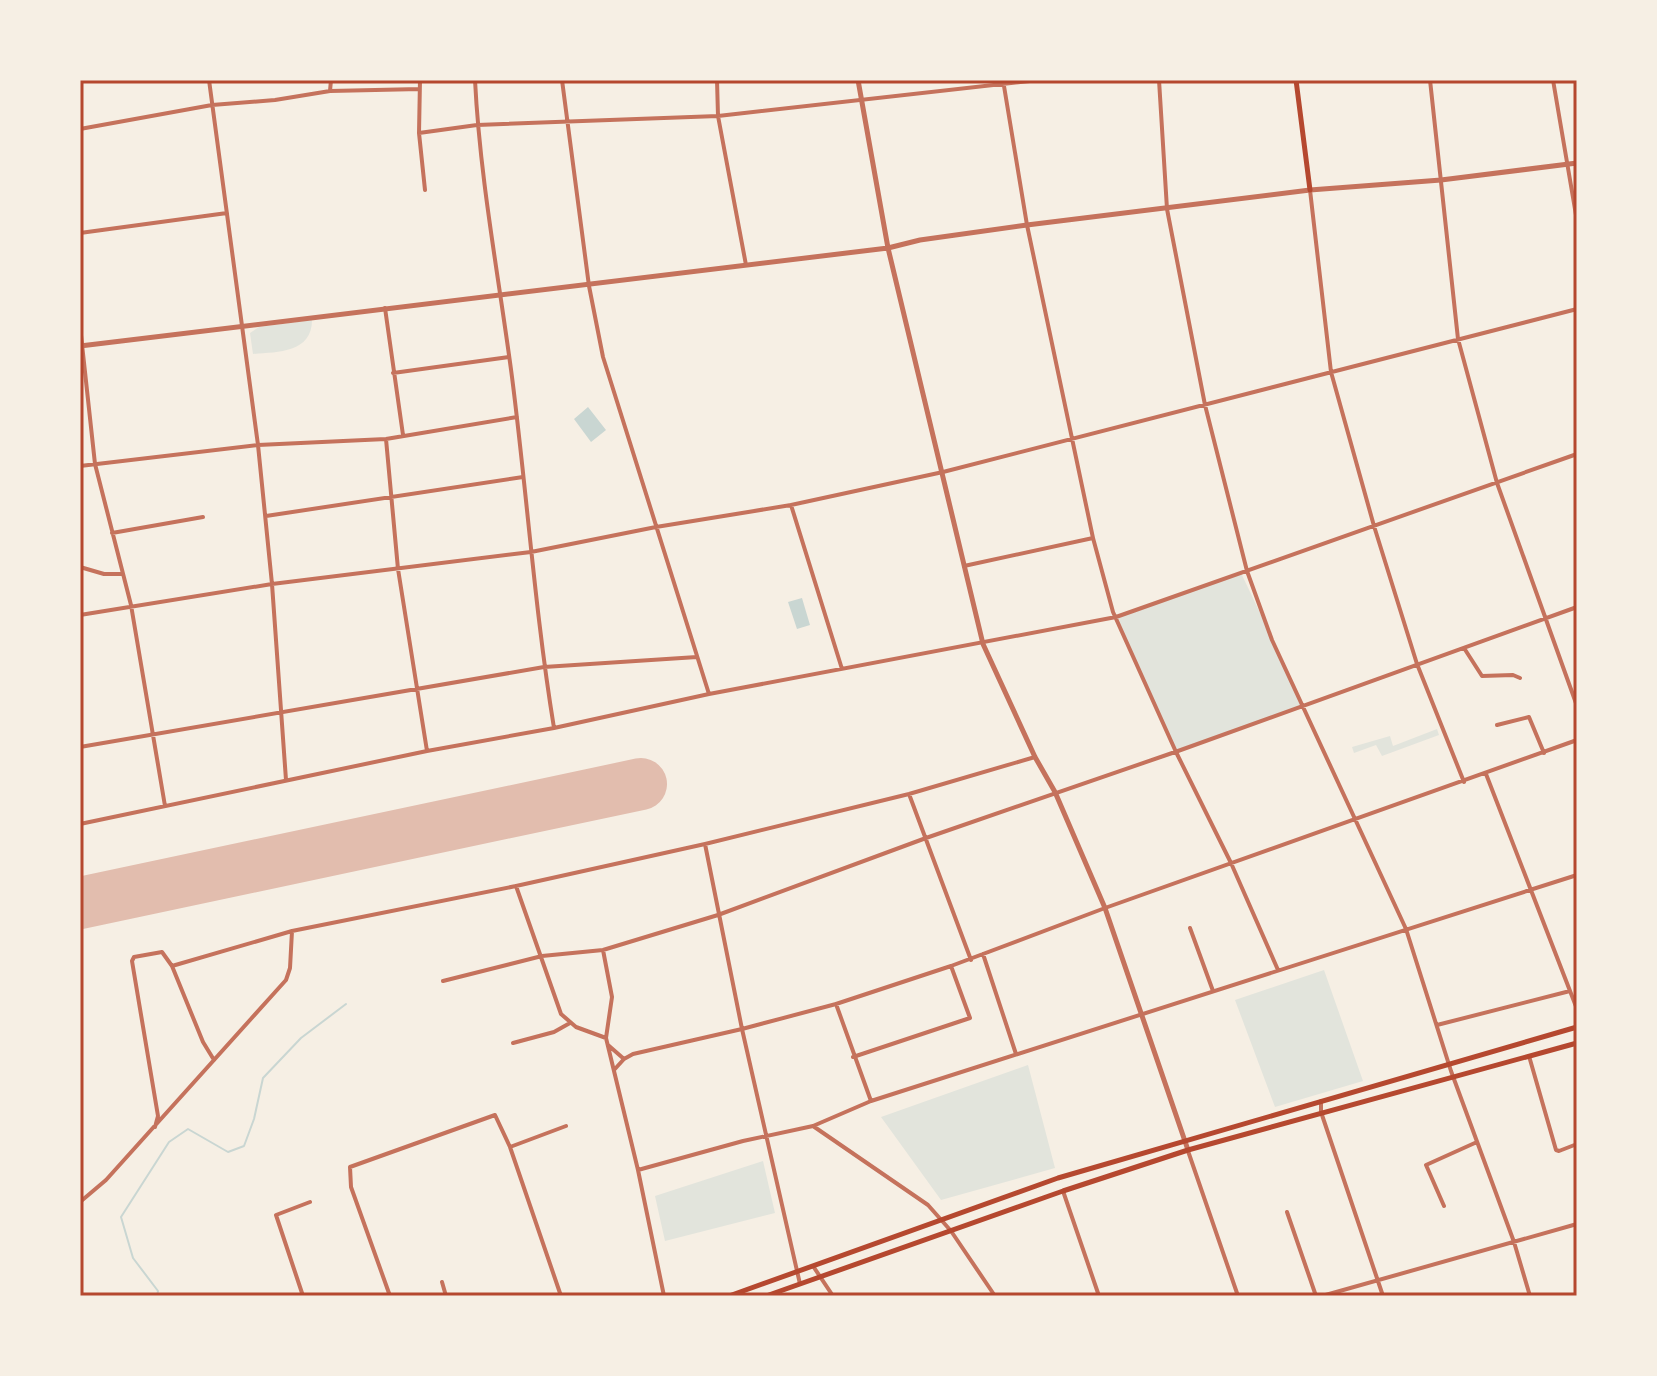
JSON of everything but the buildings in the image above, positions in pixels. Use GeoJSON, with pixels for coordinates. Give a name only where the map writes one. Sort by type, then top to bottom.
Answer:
{"type":"FeatureCollection","features":[{"type":"Feature","properties":{"kind":"main road"},"geometry":{"type":"LineString","coordinates":[[1296,80],[1310,190]]}},
{"type":"Feature","properties":{"kind":"main road"},"geometry":{"type":"LineString","coordinates":[[729,1296],[1058,1178],[1577,1027]]}},
{"type":"Feature","properties":{"kind":"main road"},"geometry":{"type":"LineString","coordinates":[[766,1296],[1188,1150],[1577,1043]]}},
{"type":"Feature","properties":{"kind":"street"},"geometry":{"type":"LineString","coordinates":[[209,80],[266,516],[286,780]]}},
{"type":"Feature","properties":{"kind":"street"},"geometry":{"type":"LineString","coordinates":[[330,91],[331,80]]}},
{"type":"Feature","properties":{"kind":"street"},"geometry":{"type":"LineString","coordinates":[[420,80],[419,133],[425,190]]}},
{"type":"Feature","properties":{"kind":"street"},"geometry":{"type":"LineString","coordinates":[[475,80],[477,125],[517,417],[544,667],[554,728]]}},
{"type":"Feature","properties":{"kind":"street"},"geometry":{"type":"LineString","coordinates":[[562,80],[589,286],[603,357],[709,694]]}},
{"type":"Feature","properties":{"kind":"street"},"geometry":{"type":"LineString","coordinates":[[717,80],[718,116],[746,265]]}},
{"type":"Feature","properties":{"kind":"street"},"geometry":{"type":"LineString","coordinates":[[858,80],[888,248],[983,644],[1035,757],[1055,792],[1105,908],[1238,1296]]}},
{"type":"Feature","properties":{"kind":"street"},"geometry":{"type":"LineString","coordinates":[[419,133],[477,125],[718,116],[1039,80]]}},
{"type":"Feature","properties":{"kind":"street"},"geometry":{"type":"LineString","coordinates":[[1159,80],[1167,209],[1205,405],[1247,571],[1272,640],[1406,929],[1453,1076],[1514,1242],[1530,1296]]}},
{"type":"Feature","properties":{"kind":"street"},"geometry":{"type":"LineString","coordinates":[[1430,80],[1458,339],[1497,483],[1577,706]]}},
{"type":"Feature","properties":{"kind":"street"},"geometry":{"type":"LineString","coordinates":[[1553,80],[1577,221]]}},
{"type":"Feature","properties":{"kind":"street"},"geometry":{"type":"LineString","coordinates":[[1003,82],[1027,225],[1093,538],[1116,617],[1278,970]]}},
{"type":"Feature","properties":{"kind":"street"},"geometry":{"type":"LineString","coordinates":[[80,129],[212,105],[275,100],[330,91],[420,89]]}},
{"type":"Feature","properties":{"kind":"street"},"geometry":{"type":"LineString","coordinates":[[81,346],[589,286],[888,248],[920,240],[1027,225],[1310,190],[1441,180],[1577,163]]}},
{"type":"Feature","properties":{"kind":"street"},"geometry":{"type":"LineString","coordinates":[[1310,190],[1331,372],[1417,664],[1464,782]]}},
{"type":"Feature","properties":{"kind":"street"},"geometry":{"type":"LineString","coordinates":[[80,233],[227,213]]}},
{"type":"Feature","properties":{"kind":"street"},"geometry":{"type":"LineString","coordinates":[[385,308],[403,435]]}},
{"type":"Feature","properties":{"kind":"street"},"geometry":{"type":"LineString","coordinates":[[80,615],[272,584],[531,552],[791,505],[943,472],[1577,309]]}},
{"type":"Feature","properties":{"kind":"street"},"geometry":{"type":"LineString","coordinates":[[80,326],[95,464],[131,605],[165,806]]}},
{"type":"Feature","properties":{"kind":"street"},"geometry":{"type":"LineString","coordinates":[[393,373],[509,357]]}},
{"type":"Feature","properties":{"kind":"street"},"geometry":{"type":"LineString","coordinates":[[80,466],[258,445],[386,439],[517,417]]}},
{"type":"Feature","properties":{"kind":"street"},"geometry":{"type":"LineString","coordinates":[[386,439],[398,569],[427,751]]}},
{"type":"Feature","properties":{"kind":"street"},"geometry":{"type":"LineString","coordinates":[[80,824],[709,694],[1116,617],[1577,454]]}},
{"type":"Feature","properties":{"kind":"street"},"geometry":{"type":"LineString","coordinates":[[266,516],[523,477]]}},
{"type":"Feature","properties":{"kind":"street"},"geometry":{"type":"LineString","coordinates":[[791,505],[842,669]]}},
{"type":"Feature","properties":{"kind":"street"},"geometry":{"type":"LineString","coordinates":[[112,533],[203,517]]}},
{"type":"Feature","properties":{"kind":"street"},"geometry":{"type":"LineString","coordinates":[[964,566],[1093,538]]}},
{"type":"Feature","properties":{"kind":"street"},"geometry":{"type":"LineString","coordinates":[[80,567],[104,574],[123,574]]}},
{"type":"Feature","properties":{"kind":"street"},"geometry":{"type":"LineString","coordinates":[[443,981],[542,956],[603,950],[718,915],[1577,607]]}},
{"type":"Feature","properties":{"kind":"street"},"geometry":{"type":"LineString","coordinates":[[1464,648],[1482,676],[1513,675],[1520,678]]}},
{"type":"Feature","properties":{"kind":"street"},"geometry":{"type":"LineString","coordinates":[[80,747],[544,667],[697,657]]}},
{"type":"Feature","properties":{"kind":"street"},"geometry":{"type":"LineString","coordinates":[[1497,725],[1529,717],[1544,753]]}},
{"type":"Feature","properties":{"kind":"street"},"geometry":{"type":"LineString","coordinates":[[614,1070],[633,1054],[836,1004],[971,960],[1105,908],[1577,740]]}},
{"type":"Feature","properties":{"kind":"street"},"geometry":{"type":"LineString","coordinates":[[172,966],[292,931],[705,844],[909,794],[1035,757]]}},
{"type":"Feature","properties":{"kind":"street"},"geometry":{"type":"LineString","coordinates":[[1486,774],[1577,1009]]}},
{"type":"Feature","properties":{"kind":"street"},"geometry":{"type":"LineString","coordinates":[[909,794],[971,960]]}},
{"type":"Feature","properties":{"kind":"street"},"geometry":{"type":"LineString","coordinates":[[705,844],[742,1029],[801,1284]]}},
{"type":"Feature","properties":{"kind":"street"},"geometry":{"type":"LineString","coordinates":[[638,1170],[743,1141],[813,1126],[871,1101],[1577,875]]}},
{"type":"Feature","properties":{"kind":"street"},"geometry":{"type":"LineString","coordinates":[[516,886],[561,1014],[570,1023],[606,1038]]}},
{"type":"Feature","properties":{"kind":"street"},"geometry":{"type":"LineString","coordinates":[[1190,928],[1213,991]]}},
{"type":"Feature","properties":{"kind":"street"},"geometry":{"type":"LineString","coordinates":[[80,1202],[106,1180],[286,980],[290,968],[292,931]]}},
{"type":"Feature","properties":{"kind":"street"},"geometry":{"type":"LineString","coordinates":[[603,950],[612,997],[606,1038],[664,1296]]}},
{"type":"Feature","properties":{"kind":"street"},"geometry":{"type":"LineString","coordinates":[[155,1127],[158,1116],[132,961],[134,957],[162,952],[172,966],[203,1042],[214,1060]]}},
{"type":"Feature","properties":{"kind":"street"},"geometry":{"type":"LineString","coordinates":[[983,954],[1016,1054]]}},
{"type":"Feature","properties":{"kind":"street"},"geometry":{"type":"LineString","coordinates":[[853,1057],[970,1018],[951,966]]}},
{"type":"Feature","properties":{"kind":"street"},"geometry":{"type":"LineString","coordinates":[[1437,1025],[1570,991]]}},
{"type":"Feature","properties":{"kind":"street"},"geometry":{"type":"LineString","coordinates":[[836,1004],[871,1101]]}},
{"type":"Feature","properties":{"kind":"street"},"geometry":{"type":"LineString","coordinates":[[513,1043],[554,1032],[570,1023]]}},
{"type":"Feature","properties":{"kind":"street"},"geometry":{"type":"LineString","coordinates":[[608,1045],[624,1059]]}},
{"type":"Feature","properties":{"kind":"street"},"geometry":{"type":"LineString","coordinates":[[1529,1056],[1556,1150],[1577,1144]]}},
{"type":"Feature","properties":{"kind":"street"},"geometry":{"type":"LineString","coordinates":[[1321,1101],[1321,1112],[1383,1296]]}},
{"type":"Feature","properties":{"kind":"street"},"geometry":{"type":"LineString","coordinates":[[390,1296],[351,1187],[350,1167],[495,1115],[510,1147],[561,1296]]}},
{"type":"Feature","properties":{"kind":"street"},"geometry":{"type":"LineString","coordinates":[[510,1147],[566,1126]]}},
{"type":"Feature","properties":{"kind":"street"},"geometry":{"type":"LineString","coordinates":[[813,1126],[928,1205],[951,1231],[995,1296]]}},
{"type":"Feature","properties":{"kind":"street"},"geometry":{"type":"LineString","coordinates":[[1444,1206],[1426,1165],[1477,1142]]}},
{"type":"Feature","properties":{"kind":"street"},"geometry":{"type":"LineString","coordinates":[[1063,1191],[1099,1296]]}},
{"type":"Feature","properties":{"kind":"street"},"geometry":{"type":"LineString","coordinates":[[303,1296],[276,1217],[278,1212],[310,1202]]}},
{"type":"Feature","properties":{"kind":"street"},"geometry":{"type":"LineString","coordinates":[[1287,1212],[1316,1296]]}},
{"type":"Feature","properties":{"kind":"street"},"geometry":{"type":"LineString","coordinates":[[1322,1296],[1577,1224]]}},
{"type":"Feature","properties":{"kind":"street"},"geometry":{"type":"LineString","coordinates":[[813,1266],[833,1296]]}},
{"type":"Feature","properties":{"kind":"street"},"geometry":{"type":"LineString","coordinates":[[442,1282],[446,1296]]}},
{"type":"Feature","properties":{"kind":"shaded area"},"geometry":{"type":"Polygon","coordinates":[[[312,320],[310,331],[300,345],[282,351],[253,354],[250,333],[259,327],[312,320]]]}},
{"type":"Feature","properties":{"kind":"shaded area"},"geometry":{"type":"Polygon","coordinates":[[[588,407],[606,430],[591,442],[574,419],[588,407]]]}},
{"type":"Feature","properties":{"kind":"shaded area"},"geometry":{"type":"Polygon","coordinates":[[[1241,573],[1304,705],[1176,752],[1116,617],[1241,573]]]}},
{"type":"Feature","properties":{"kind":"shaded area"},"geometry":{"type":"Polygon","coordinates":[[[802,598],[810,625],[797,629],[788,602],[802,598]]]}},
{"type":"Feature","properties":{"kind":"shaded area"},"geometry":{"type":"Polygon","coordinates":[[[1437,729],[1439,735],[1382,756],[1376,745],[1354,753],[1352,747],[1390,736],[1393,746],[1437,729]]]}},
{"type":"Feature","properties":{"kind":"shaded area"},"geometry":{"type":"Polygon","coordinates":[[[1324,970],[1363,1081],[1275,1107],[1235,1000],[1324,970]]]}},
{"type":"Feature","properties":{"kind":"shaded area"},"geometry":{"type":"Polygon","coordinates":[[[1028,1065],[1055,1168],[941,1200],[881,1117],[1028,1065]]]}},
{"type":"Feature","properties":{"kind":"shaded area"},"geometry":{"type":"Polygon","coordinates":[[[763,1161],[775,1213],[665,1241],[655,1196],[763,1161]]]}},
{"type":"Feature","properties":{"kind":"waterway"},"geometry":{"type":"LineString","coordinates":[[157,1296],[158,1291],[133,1258],[121,1217],[169,1142],[188,1129],[228,1152],[244,1146],[263,1078],[301,1038],[346,1004]]}},
{"type":"Feature","properties":{"kind":"runway"},"geometry":{"type":"LineString","coordinates":[[80,903],[641,784]]}}]}
